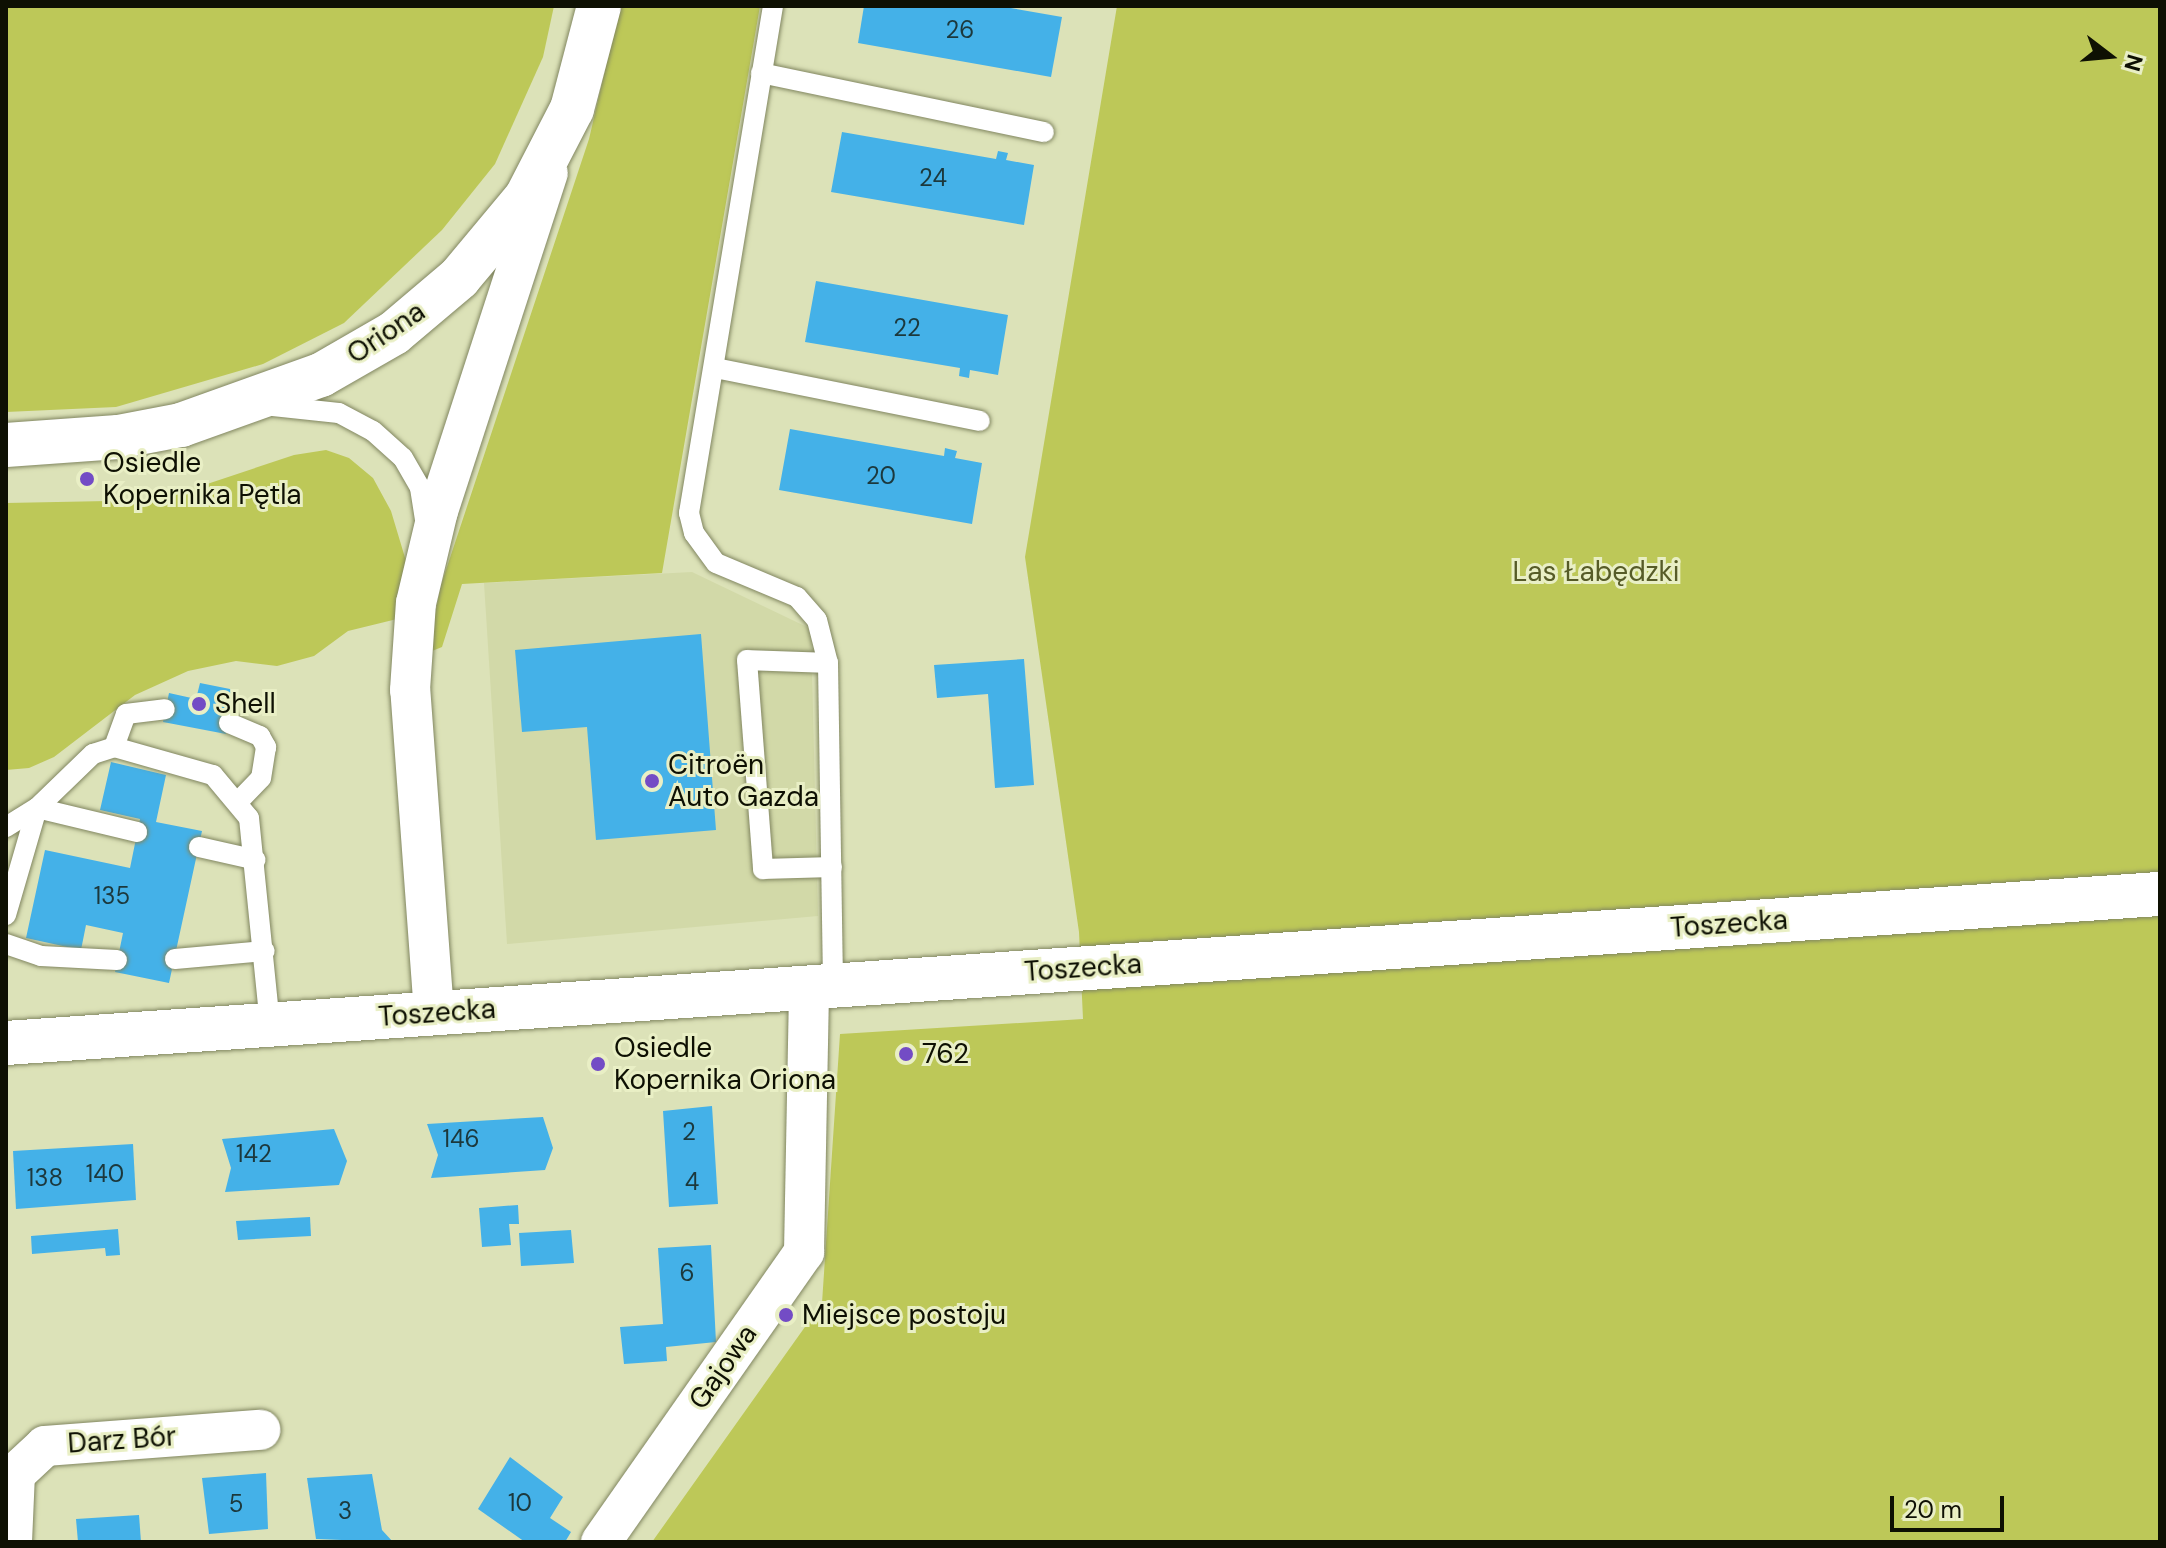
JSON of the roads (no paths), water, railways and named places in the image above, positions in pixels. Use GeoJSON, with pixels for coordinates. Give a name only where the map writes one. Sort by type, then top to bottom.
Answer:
{"type":"FeatureCollection","features":[{"type":"Feature","properties":{"kind":"main road","name":"Oriona"},"geometry":{"type":"LineString","coordinates":[[6,445],[118,437],[241,406],[321,375],[419,314],[491,244],[526,198],[558,142],[584,75],[599,6]]}},
{"type":"Feature","properties":{"kind":"main road","name":"Toszecka"},"geometry":{"type":"LineString","coordinates":[[6,1043],[2160,894]]}},
{"type":"Feature","properties":{"kind":"street"},"geometry":{"type":"LineString","coordinates":[[434,1013],[410,690],[411,645],[423,564],[558,142]]}},
{"type":"Feature","properties":{"kind":"street","name":"Gajowa"},"geometry":{"type":"LineString","coordinates":[[601,1542],[804,1252],[821,986]]}},
{"type":"Feature","properties":{"kind":"street","name":"Darz Bór"},"geometry":{"type":"LineString","coordinates":[[12,1542],[15,1474],[45,1446],[260,1430]]}},
{"type":"Feature","properties":{"kind":"lane"},"geometry":{"type":"LineString","coordinates":[[773,6],[689,513],[694,533],[704,552],[727,572],[797,597],[810,608],[828,663],[832,867],[821,986]]}},
{"type":"Feature","properties":{"kind":"lane"},"geometry":{"type":"LineString","coordinates":[[761,73],[1044,132]]}},
{"type":"Feature","properties":{"kind":"lane"},"geometry":{"type":"LineString","coordinates":[[715,368],[980,421]]}},
{"type":"Feature","properties":{"kind":"lane"},"geometry":{"type":"LineString","coordinates":[[241,406],[300,406],[339,413],[373,431],[403,458],[420,488],[426,514],[423,564]]}},
{"type":"Feature","properties":{"kind":"lane"},"geometry":{"type":"LineString","coordinates":[[828,663],[747,660],[763,869],[832,867]]}},
{"type":"Feature","properties":{"kind":"lane"},"geometry":{"type":"LineString","coordinates":[[114,747],[126,714],[165,709]]}},
{"type":"Feature","properties":{"kind":"lane"},"geometry":{"type":"LineString","coordinates":[[229,723],[260,736],[266,747],[261,778],[238,802]]}},
{"type":"Feature","properties":{"kind":"lane"},"geometry":{"type":"LineString","coordinates":[[6,827],[37,808],[93,754],[114,747],[213,775],[249,818],[256,860],[270,1026]]}},
{"type":"Feature","properties":{"kind":"lane"},"geometry":{"type":"LineString","coordinates":[[37,808],[137,832]]}},
{"type":"Feature","properties":{"kind":"lane"},"geometry":{"type":"LineString","coordinates":[[6,915],[37,808]]}},
{"type":"Feature","properties":{"kind":"lane"},"geometry":{"type":"LineString","coordinates":[[199,847],[256,860]]}},
{"type":"Feature","properties":{"kind":"lane"},"geometry":{"type":"LineString","coordinates":[[6,944],[41,956],[117,960]]}},
{"type":"Feature","properties":{"kind":"lane"},"geometry":{"type":"LineString","coordinates":[[175,959],[265,951]]}},
{"type":"Feature","properties":{"kind":"place","name":"Osiedle Kopernika Pętla"},"geometry":{"type":"Point","coordinates":[87,479]}},
{"type":"Feature","properties":{"kind":"place","name":"Shell"},"geometry":{"type":"Point","coordinates":[199,704]}},
{"type":"Feature","properties":{"kind":"place","name":"Citroën Auto Gazda"},"geometry":{"type":"Point","coordinates":[652,781]}},
{"type":"Feature","properties":{"kind":"place","name":"762"},"geometry":{"type":"Point","coordinates":[906,1054]}},
{"type":"Feature","properties":{"kind":"place","name":"Osiedle Kopernika Oriona"},"geometry":{"type":"Point","coordinates":[598,1064]}},
{"type":"Feature","properties":{"kind":"place","name":"Miejsce postoju"},"geometry":{"type":"Point","coordinates":[786,1315]}},
{"type":"Feature","properties":{"kind":"park label","name":"Las Łabędzki"},"geometry":{"type":"Point","coordinates":[1596,572]}}]}
